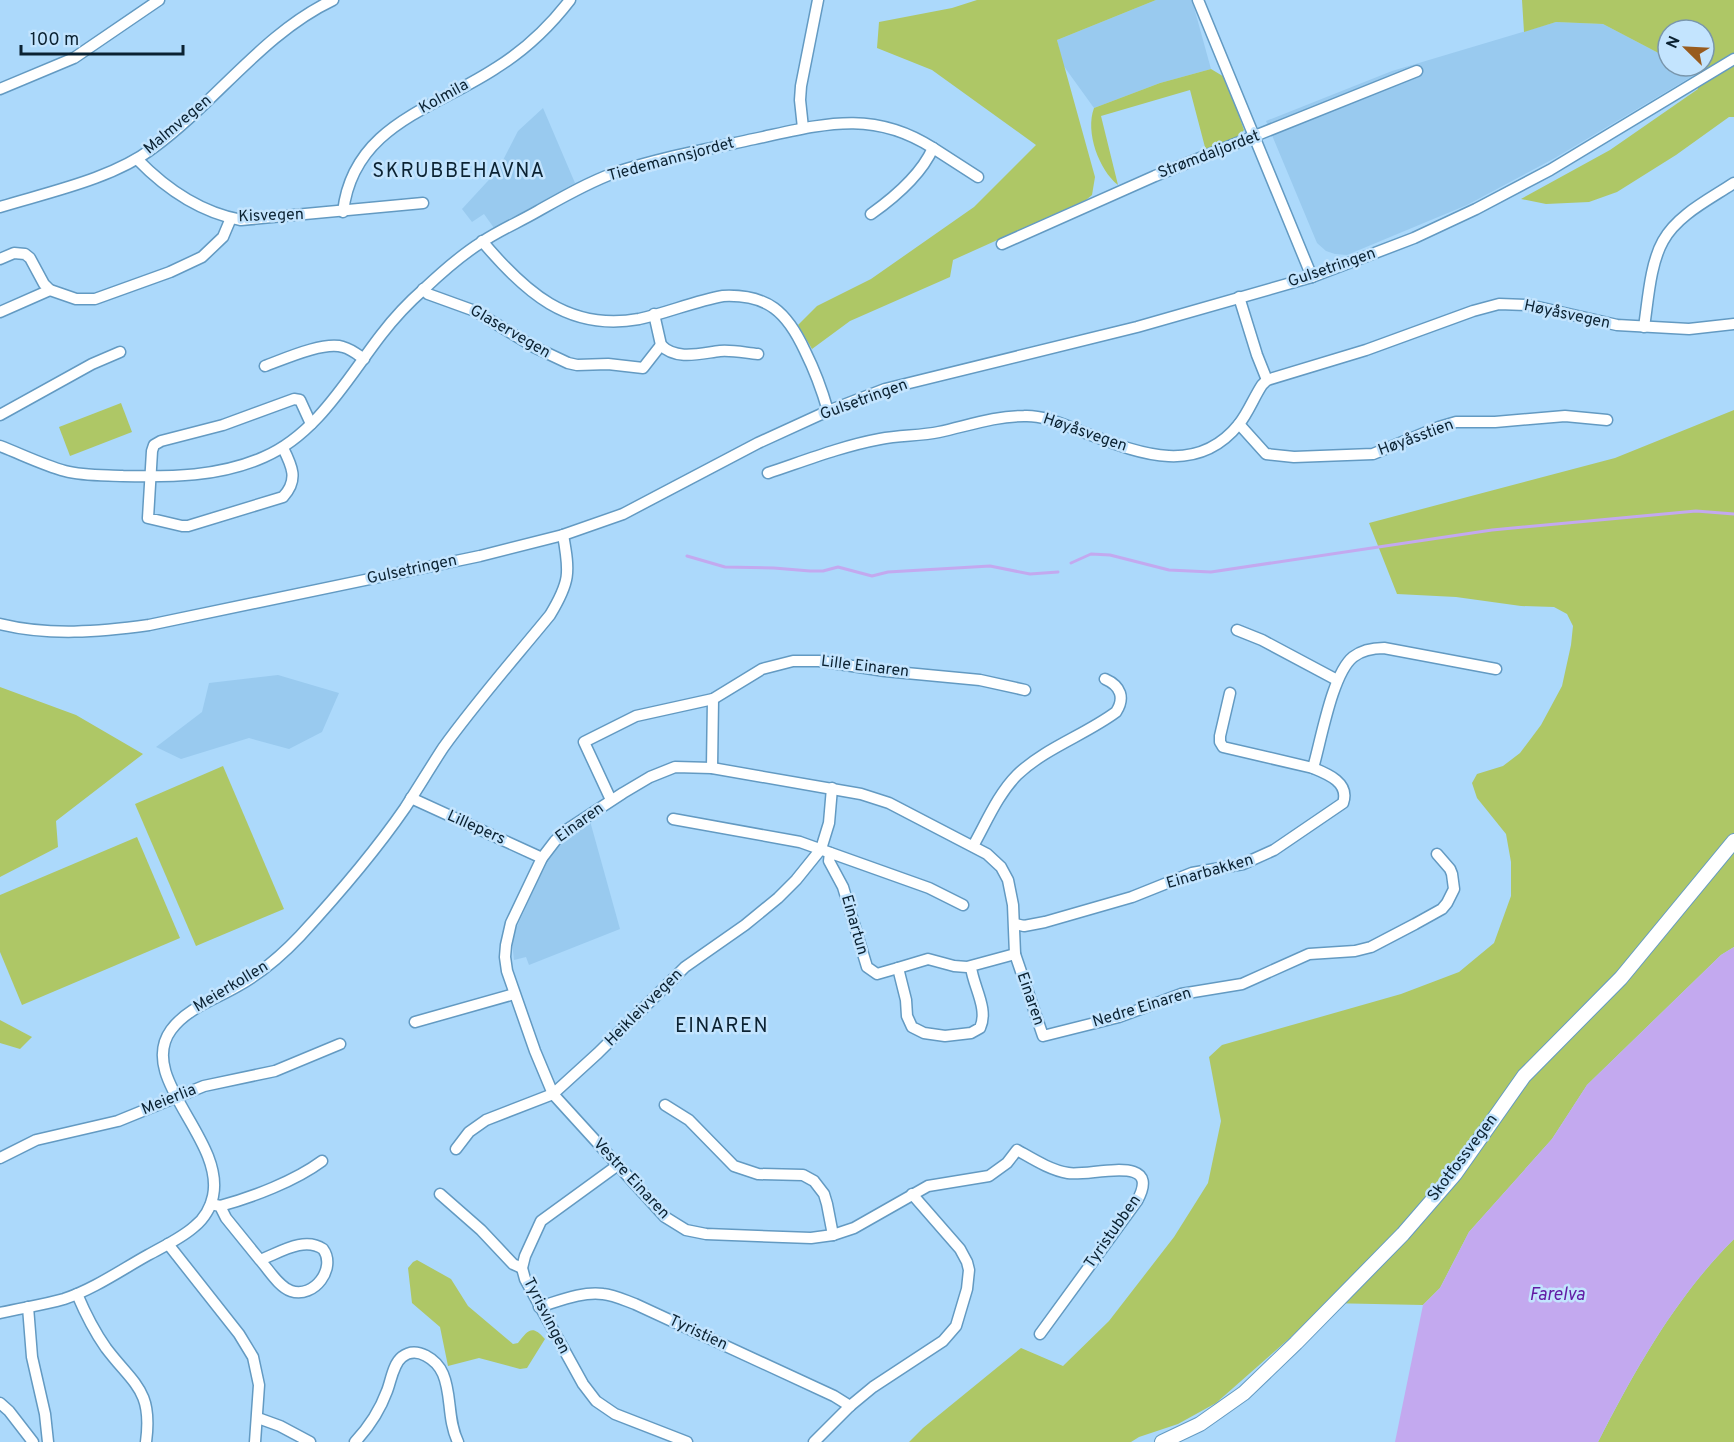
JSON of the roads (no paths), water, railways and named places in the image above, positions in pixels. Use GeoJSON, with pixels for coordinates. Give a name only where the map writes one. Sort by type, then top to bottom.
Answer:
{"type":"FeatureCollection","features":[{"type":"Feature","properties":{"kind":"main road","name":"Skotfossvegen"},"geometry":{"type":"LineString","coordinates":[[1162,1442],[1200,1424],[1244,1393],[1403,1234],[1455,1173],[1524,1076],[1621,978],[1734,841]]}},
{"type":"Feature","properties":{"kind":"street"},"geometry":{"type":"LineString","coordinates":[[0,89],[75,58],[159,0]]}},
{"type":"Feature","properties":{"kind":"street","name":"Malmvegen"},"geometry":{"type":"LineString","coordinates":[[0,207],[98,176],[137,159],[172,132],[288,27],[333,0]]}},
{"type":"Feature","properties":{"kind":"street","name":"Kolmila"},"geometry":{"type":"LineString","coordinates":[[343,212],[348,184],[355,169],[365,153],[378,140],[425,107],[497,68],[550,25],[570,0]]}},
{"type":"Feature","properties":{"kind":"street"},"geometry":{"type":"LineString","coordinates":[[803,128],[801,86],[818,0]]}},
{"type":"Feature","properties":{"kind":"street"},"geometry":{"type":"LineString","coordinates":[[1198,0],[1312,277]]}},
{"type":"Feature","properties":{"kind":"street","name":"Gulsetringen"},"geometry":{"type":"LineString","coordinates":[[0,624],[37,630],[72,632],[114,630],[149,625],[434,566],[563,535],[623,514],[727,459],[828,411],[885,389],[1137,327],[1312,277],[1414,238],[1550,170],[1734,59]]}},
{"type":"Feature","properties":{"kind":"street","name":"Strømdaljordet"},"geometry":{"type":"LineString","coordinates":[[1002,244],[1155,176],[1418,71]]}},
{"type":"Feature","properties":{"kind":"street","name":"Tiedemannsjordet"},"geometry":{"type":"LineString","coordinates":[[482,242],[576,189],[614,173],[714,147],[803,128],[854,123],[881,124],[906,132],[978,177]]}},
{"type":"Feature","properties":{"kind":"street"},"geometry":{"type":"LineString","coordinates":[[870,213],[890,201],[903,188],[933,148]]}},
{"type":"Feature","properties":{"kind":"street","name":"Kisvegen"},"geometry":{"type":"LineString","coordinates":[[137,159],[165,186],[183,198],[231,218],[257,219],[423,203]]}},
{"type":"Feature","properties":{"kind":"street"},"geometry":{"type":"LineString","coordinates":[[1644,327],[1655,263],[1663,241],[1678,222],[1734,183]]}},
{"type":"Feature","properties":{"kind":"street"},"geometry":{"type":"LineString","coordinates":[[0,259],[14,253],[25,254],[30,258],[37,274],[50,290],[68,297],[95,299],[170,272],[202,257],[223,237],[231,218]]}},
{"type":"Feature","properties":{"kind":"street"},"geometry":{"type":"LineString","coordinates":[[0,446],[66,471],[149,477],[214,472],[245,464],[283,448],[311,424],[338,393],[400,312],[423,289],[482,242],[526,289],[546,303],[593,319],[610,321],[639,318],[723,296],[749,297],[774,307],[795,330],[820,383],[828,411]]}},
{"type":"Feature","properties":{"kind":"street","name":"Glaservegen"},"geometry":{"type":"LineString","coordinates":[[423,289],[428,294],[475,310],[534,347],[568,363],[643,368],[661,345]]}},
{"type":"Feature","properties":{"kind":"street"},"geometry":{"type":"LineString","coordinates":[[0,312],[50,290]]}},
{"type":"Feature","properties":{"kind":"street"},"geometry":{"type":"LineString","coordinates":[[1239,297],[1267,380]]}},
{"type":"Feature","properties":{"kind":"street","name":"Høyåsvegen"},"geometry":{"type":"LineString","coordinates":[[768,473],[879,439],[935,433],[1008,417],[1036,416],[1148,454],[1173,457],[1199,452],[1213,446],[1239,424],[1267,380],[1366,350],[1473,311],[1499,304],[1529,305],[1603,323],[1644,327],[1689,329],[1734,324]]}},
{"type":"Feature","properties":{"kind":"street"},"geometry":{"type":"LineString","coordinates":[[654,314],[661,345],[665,349],[688,354],[718,351],[758,354]]}},
{"type":"Feature","properties":{"kind":"street"},"geometry":{"type":"LineString","coordinates":[[265,366],[306,352],[337,346],[354,352],[364,359]]}},
{"type":"Feature","properties":{"kind":"street"},"geometry":{"type":"LineString","coordinates":[[0,416],[92,364],[120,352]]}},
{"type":"Feature","properties":{"kind":"street"},"geometry":{"type":"LineString","coordinates":[[283,448],[294,472],[293,482],[283,497],[188,526],[148,518],[149,477],[154,445],[161,441],[223,425],[294,399],[300,400],[303,404],[311,424]]}},
{"type":"Feature","properties":{"kind":"street","name":"Høyåsstien"},"geometry":{"type":"LineString","coordinates":[[1239,424],[1266,454],[1294,457],[1373,454],[1456,422],[1495,422],[1565,416],[1607,420]]}},
{"type":"Feature","properties":{"kind":"street","name":"Meierkollen"},"geometry":{"type":"LineString","coordinates":[[216,1205],[209,1156],[163,1068],[162,1057],[166,1038],[171,1030],[192,1011],[238,986],[276,960],[347,881],[411,798],[460,726],[550,615],[567,582],[568,572],[563,535]]}},
{"type":"Feature","properties":{"kind":"street"},"geometry":{"type":"LineString","coordinates":[[1237,630],[1262,640],[1337,680]]}},
{"type":"Feature","properties":{"kind":"street"},"geometry":{"type":"LineString","coordinates":[[1313,768],[1337,680],[1351,658],[1369,649],[1378,648],[1408,651],[1496,669]]}},
{"type":"Feature","properties":{"kind":"street","name":"Lille Einaren"},"geometry":{"type":"LineString","coordinates":[[611,800],[584,742],[636,716],[713,699],[762,669],[807,660],[885,671],[980,680],[1025,690]]}},
{"type":"Feature","properties":{"kind":"street"},"geometry":{"type":"LineString","coordinates":[[973,846],[1000,799],[1017,776],[1044,756],[1116,712],[1122,698],[1120,691],[1112,682],[1105,679]]}},
{"type":"Feature","properties":{"kind":"street","name":"Einarbakken"},"geometry":{"type":"LineString","coordinates":[[1014,924],[1034,925],[1081,913],[1132,897],[1192,873],[1234,866],[1262,856],[1343,803],[1345,794],[1341,785],[1332,777],[1313,768],[1223,747],[1220,736],[1230,693]]}},
{"type":"Feature","properties":{"kind":"street"},"geometry":{"type":"LineString","coordinates":[[712,768],[713,699]]}},
{"type":"Feature","properties":{"kind":"street","name":"Einaren"},"geometry":{"type":"LineString","coordinates":[[554,1094],[544,1074],[514,994],[505,957],[508,933],[542,858],[555,841],[568,829],[611,800],[664,770],[687,766],[712,768],[861,794],[890,803],[973,846],[994,860],[1005,873],[1011,891],[1015,954],[1043,1036]]}},
{"type":"Feature","properties":{"kind":"street"},"geometry":{"type":"LineString","coordinates":[[825,851],[832,788]]}},
{"type":"Feature","properties":{"kind":"street","name":"Lillepers"},"geometry":{"type":"LineString","coordinates":[[411,798],[542,858]]}},
{"type":"Feature","properties":{"kind":"street"},"geometry":{"type":"LineString","coordinates":[[673,819],[800,842],[929,888],[963,905]]}},
{"type":"Feature","properties":{"kind":"street","name":"Einartun"},"geometry":{"type":"LineString","coordinates":[[825,851],[843,887],[867,967],[877,974],[928,959],[954,966],[971,967],[1015,954]]}},
{"type":"Feature","properties":{"kind":"street","name":"Heikleivvegen"},"geometry":{"type":"LineString","coordinates":[[456,1149],[469,1132],[486,1120],[554,1094],[685,967],[745,925],[778,898],[825,851]]}},
{"type":"Feature","properties":{"kind":"street","name":"Nedre Einaren"},"geometry":{"type":"LineString","coordinates":[[1043,1036],[1119,1017],[1182,994],[1242,984],[1309,954],[1364,949],[1442,909],[1451,896],[1454,881],[1450,869],[1437,854]]}},
{"type":"Feature","properties":{"kind":"street"},"geometry":{"type":"LineString","coordinates":[[898,968],[909,1023],[924,1034],[945,1036],[976,1032],[982,1024],[982,1011],[971,967]]}},
{"type":"Feature","properties":{"kind":"street"},"geometry":{"type":"LineString","coordinates":[[415,1022],[514,994]]}},
{"type":"Feature","properties":{"kind":"street","name":"Meierlia"},"geometry":{"type":"LineString","coordinates":[[0,1158],[36,1140],[118,1121],[221,1081],[274,1071],[340,1044]]}},
{"type":"Feature","properties":{"kind":"street","name":"Vestre Einaren"},"geometry":{"type":"LineString","coordinates":[[554,1094],[665,1217],[686,1230],[706,1234],[799,1238],[833,1235],[871,1220],[928,1186],[988,1176],[1007,1163],[1017,1150]]}},
{"type":"Feature","properties":{"kind":"street"},"geometry":{"type":"LineString","coordinates":[[665,1105],[689,1120],[734,1166],[758,1174],[803,1175],[814,1181],[824,1194],[833,1235]]}},
{"type":"Feature","properties":{"kind":"street","name":"Tyristubben"},"geometry":{"type":"LineString","coordinates":[[1017,1150],[1057,1171],[1077,1174],[1120,1169],[1137,1174],[1144,1182],[1137,1201],[1040,1334]]}},
{"type":"Feature","properties":{"kind":"street"},"geometry":{"type":"LineString","coordinates":[[0,1312],[77,1294],[168,1244],[198,1224],[216,1205],[242,1200],[307,1171],[322,1161]]}},
{"type":"Feature","properties":{"kind":"street","name":"Tyrisvingen"},"geometry":{"type":"LineString","coordinates":[[618,1165],[541,1221],[522,1268],[529,1289],[539,1307],[583,1384],[596,1401],[615,1414],[687,1442]]}},
{"type":"Feature","properties":{"kind":"street"},"geometry":{"type":"LineString","coordinates":[[440,1194],[481,1230],[513,1264],[522,1268]]}},
{"type":"Feature","properties":{"kind":"street"},"geometry":{"type":"LineString","coordinates":[[814,1442],[850,1406],[943,1341],[956,1326],[967,1289],[969,1270],[967,1262],[960,1249],[912,1194]]}},
{"type":"Feature","properties":{"kind":"street"},"geometry":{"type":"LineString","coordinates":[[216,1205],[260,1260],[282,1286],[297,1292],[309,1289],[316,1285],[325,1274],[328,1263],[323,1249],[310,1243],[260,1260]]}},
{"type":"Feature","properties":{"kind":"street"},"geometry":{"type":"LineString","coordinates":[[168,1244],[248,1347],[258,1376],[258,1418],[255,1442]]}},
{"type":"Feature","properties":{"kind":"street","name":"Tyristien"},"geometry":{"type":"LineString","coordinates":[[539,1307],[597,1293],[613,1296],[806,1382],[850,1406]]}},
{"type":"Feature","properties":{"kind":"street"},"geometry":{"type":"LineString","coordinates":[[77,1294],[99,1339],[130,1375],[142,1393],[149,1419],[146,1442]]}},
{"type":"Feature","properties":{"kind":"street"},"geometry":{"type":"LineString","coordinates":[[28,1307],[30,1343],[45,1414],[48,1442]]}},
{"type":"Feature","properties":{"kind":"street"},"geometry":{"type":"LineString","coordinates":[[355,1442],[374,1418],[399,1361],[405,1355],[415,1353],[431,1359],[443,1374],[449,1415],[458,1442]]}},
{"type":"Feature","properties":{"kind":"street"},"geometry":{"type":"LineString","coordinates":[[0,1403],[33,1442]]}},
{"type":"Feature","properties":{"kind":"street"},"geometry":{"type":"LineString","coordinates":[[258,1418],[280,1426],[310,1442]]}},
{"type":"Feature","properties":{"kind":"water","name":"Farelva"},"geometry":{"type":"Polygon","coordinates":[[[1734,947],[1734,1239],[1693,1285],[1658,1335],[1598,1442],[1395,1442],[1423,1305],[1440,1288],[1469,1232],[1552,1139],[1587,1085],[1721,955],[1734,947]]]}},
{"type":"Feature","properties":{"kind":"waterway"},"geometry":{"type":"LineString","coordinates":[[1071,563],[1091,554],[1110,555],[1169,570],[1211,572],[1492,530],[1696,511],[1734,514]]}},
{"type":"Feature","properties":{"kind":"waterway"},"geometry":{"type":"LineString","coordinates":[[687,556],[725,567],[810,571],[823,571],[838,567],[872,576],[888,572],[990,566],[1030,574],[1058,572]]}},
{"type":"Feature","properties":{"kind":"district","name":"SKRUBBEHAVNA"},"geometry":{"type":"Point","coordinates":[459,172]}},
{"type":"Feature","properties":{"kind":"district","name":"EINAREN"},"geometry":{"type":"Point","coordinates":[722,1027]}}]}
